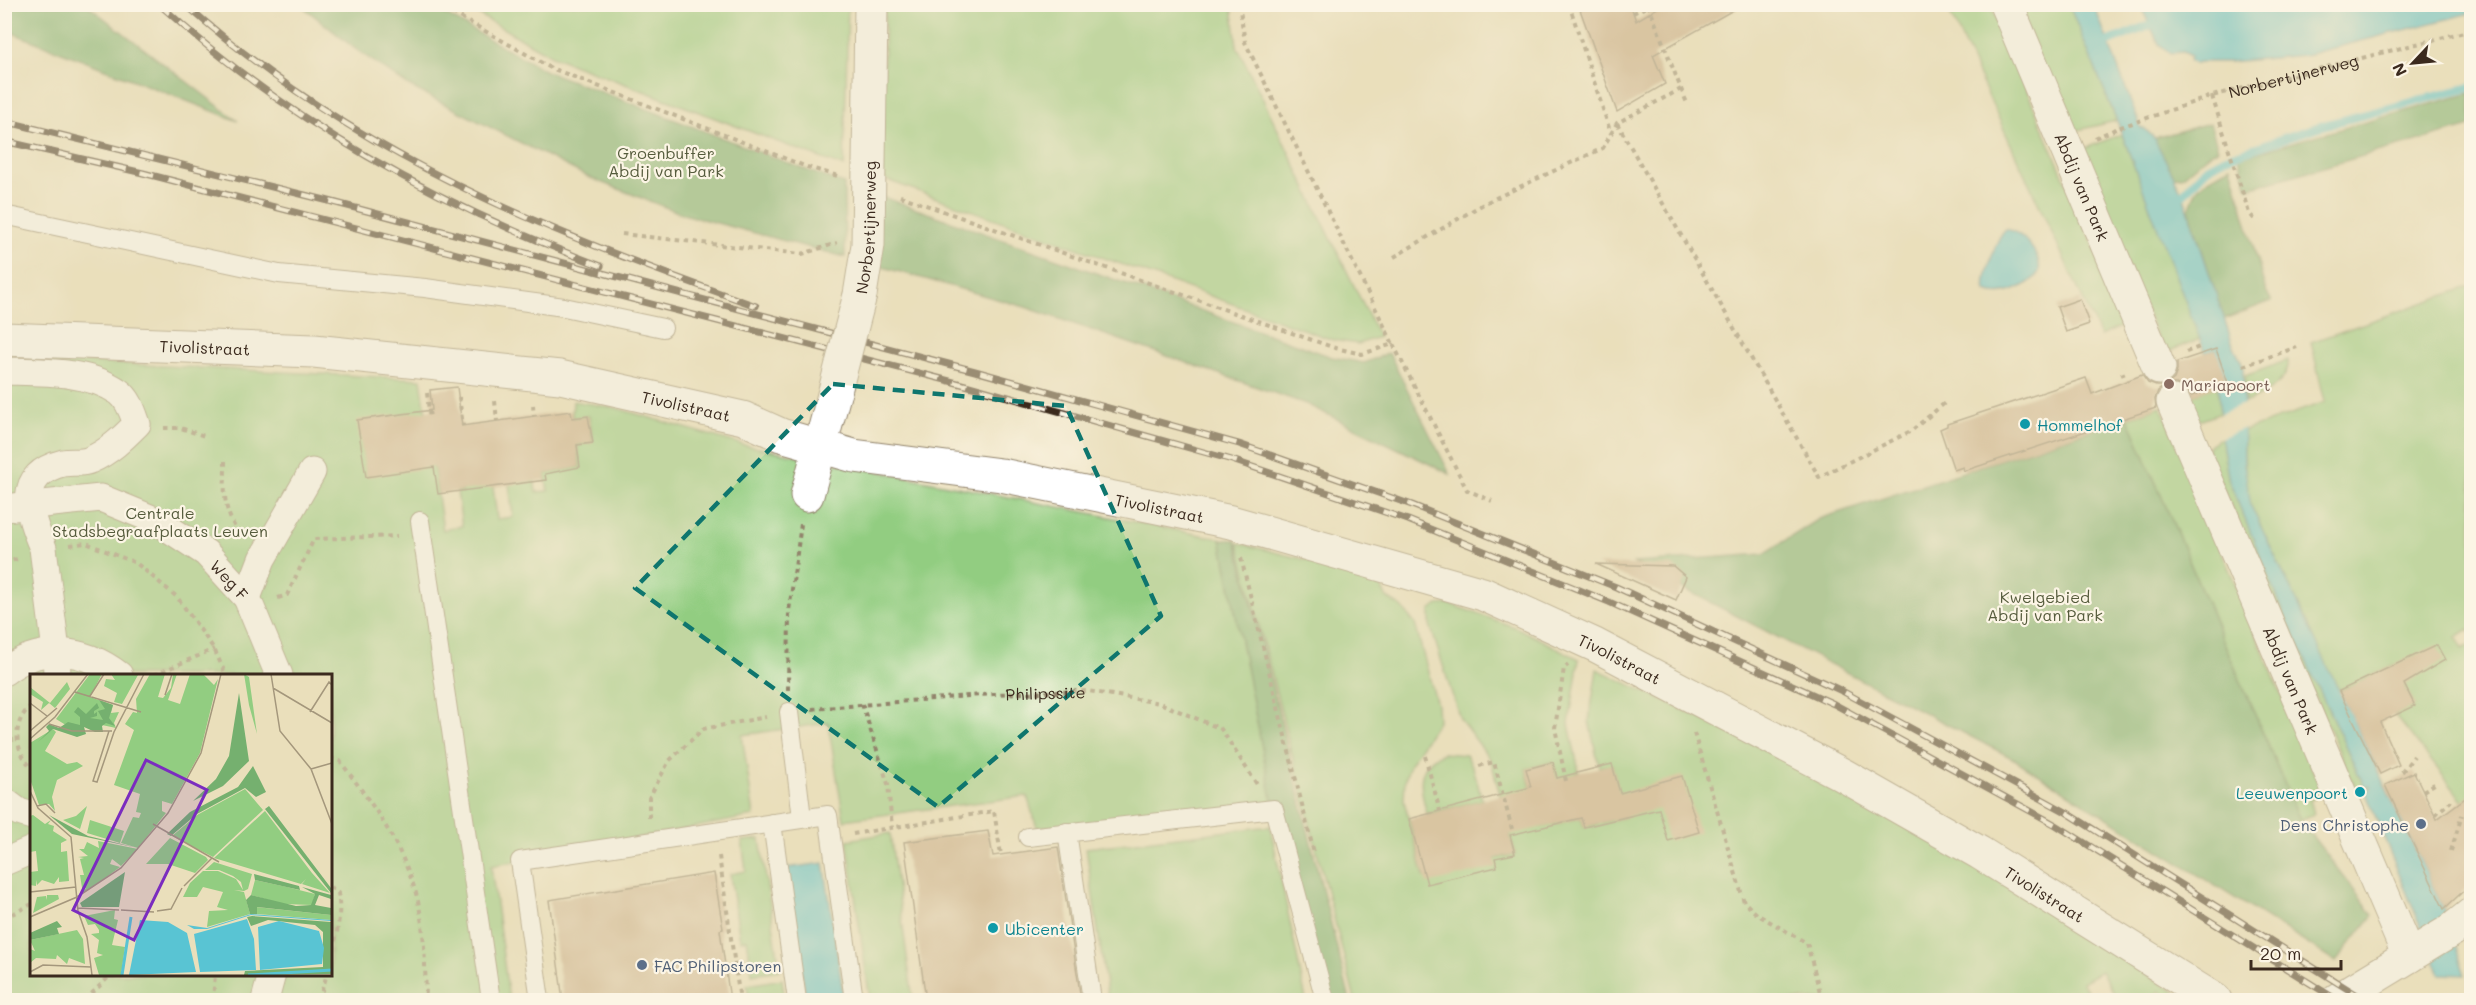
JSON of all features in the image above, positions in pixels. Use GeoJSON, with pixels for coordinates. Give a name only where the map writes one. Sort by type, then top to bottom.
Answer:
{"type":"FeatureCollection","features":[{"type":"Feature","properties":{"kind":"street","name":"Norbertijnerweg"},"geometry":{"type":"LineString","coordinates":[[805,505],[860,295],[868,245],[871,4]]}},
{"type":"Feature","properties":{"kind":"street","name":"Abdij van Park"},"geometry":{"type":"LineString","coordinates":[[2006,4],[2159,368]]}},
{"type":"Feature","properties":{"kind":"street","name":"Tivolistraat"},"geometry":{"type":"LineString","coordinates":[[4,339],[314,351],[560,377],[743,418],[781,435],[854,456],[1001,474],[1231,522],[1483,594],[1595,645],[1681,688],[1843,775],[1980,853],[2215,1000]]}},
{"type":"Feature","properties":{"kind":"street"},"geometry":{"type":"LineString","coordinates":[[4,371],[65,373],[102,384],[120,392],[131,407],[137,424],[106,453],[87,462],[65,463],[44,470],[34,479],[29,491],[17,506],[36,532],[43,548],[57,663]]}},
{"type":"Feature","properties":{"kind":"street","name":"Abdij van Park"},"geometry":{"type":"LineString","coordinates":[[2174,402],[2440,936]]}},
{"type":"Feature","properties":{"kind":"street"},"geometry":{"type":"LineString","coordinates":[[249,603],[262,559],[312,472]]}},
{"type":"Feature","properties":{"kind":"street","name":"Weg F"},"geometry":{"type":"LineString","coordinates":[[17,506],[101,498],[157,521],[206,553],[249,603],[279,674]]}},
{"type":"Feature","properties":{"kind":"street"},"geometry":{"type":"LineString","coordinates":[[4,672],[14,664],[34,655],[57,663],[79,653],[99,661],[118,674]]}},
{"type":"Feature","properties":{"kind":"street"},"geometry":{"type":"LineString","coordinates":[[4,801],[20,812],[30,815]]}},
{"type":"Feature","properties":{"kind":"street"},"geometry":{"type":"LineString","coordinates":[[4,862],[30,851]]}},
{"type":"Feature","properties":{"kind":"street"},"geometry":{"type":"LineString","coordinates":[[2337,1000],[2440,936]]}},
{"type":"Feature","properties":{"kind":"lane"},"geometry":{"type":"LineString","coordinates":[[4,215],[279,274],[425,288],[564,307],[663,328]]}},
{"type":"Feature","properties":{"kind":"lane"},"geometry":{"type":"LineString","coordinates":[[421,528],[491,1000]]}},
{"type":"Feature","properties":{"kind":"lane"},"geometry":{"type":"LineString","coordinates":[[789,712],[802,818]]}},
{"type":"Feature","properties":{"kind":"lane"},"geometry":{"type":"LineString","coordinates":[[1028,837],[1274,809],[1325,1000]]}},
{"type":"Feature","properties":{"kind":"lane"},"geometry":{"type":"LineString","coordinates":[[540,1000],[520,861],[828,815],[854,1000]]}},
{"type":"Feature","properties":{"kind":"lane"},"geometry":{"type":"LineString","coordinates":[[772,823],[797,1000]]}},
{"type":"Feature","properties":{"kind":"lane"},"geometry":{"type":"LineString","coordinates":[[1067,832],[1092,1000]]}},
{"type":"Feature","properties":{"kind":"path"},"geometry":{"type":"LineString","coordinates":[[437,4],[551,68],[807,167],[867,185],[1335,348],[1362,354],[1393,344]]}},
{"type":"Feature","properties":{"kind":"path"},"geometry":{"type":"LineString","coordinates":[[1239,4],[1245,42],[1467,490],[1492,501]]}},
{"type":"Feature","properties":{"kind":"path"},"geometry":{"type":"LineString","coordinates":[[1569,4],[1611,134]]}},
{"type":"Feature","properties":{"kind":"path"},"geometry":{"type":"LineString","coordinates":[[1633,13],[1650,5],[1688,104]]}},
{"type":"Feature","properties":{"kind":"path","name":"Norbertijnerweg"},"geometry":{"type":"LineString","coordinates":[[2118,128],[2212,96],[2472,30]]}},
{"type":"Feature","properties":{"kind":"path"},"geometry":{"type":"LineString","coordinates":[[1394,257],[1485,203],[1604,148],[1617,123],[1681,89]]}},
{"type":"Feature","properties":{"kind":"path"},"geometry":{"type":"LineString","coordinates":[[2212,96],[2249,213],[2257,222]]}},
{"type":"Feature","properties":{"kind":"path"},"geometry":{"type":"LineString","coordinates":[[1617,123],[1819,477],[1911,431],[1946,402]]}},
{"type":"Feature","properties":{"kind":"path"},"geometry":{"type":"LineString","coordinates":[[1635,154],[1640,151]]}},
{"type":"Feature","properties":{"kind":"path"},"geometry":{"type":"LineString","coordinates":[[622,234],[802,254],[833,243],[868,245]]}},
{"type":"Feature","properties":{"kind":"path"},"geometry":{"type":"LineString","coordinates":[[2243,366],[2297,347]]}},
{"type":"Feature","properties":{"kind":"path"},"geometry":{"type":"LineString","coordinates":[[2192,350],[2194,357]]}},
{"type":"Feature","properties":{"kind":"path"},"geometry":{"type":"LineString","coordinates":[[2123,374],[2126,381]]}},
{"type":"Feature","properties":{"kind":"path"},"geometry":{"type":"LineString","coordinates":[[137,424],[154,430],[181,428],[207,437]]}},
{"type":"Feature","properties":{"kind":"path"},"geometry":{"type":"LineString","coordinates":[[225,461],[224,501],[232,524],[248,547],[262,559]]}},
{"type":"Feature","properties":{"kind":"path"},"geometry":{"type":"LineString","coordinates":[[789,712],[789,611],[794,563],[805,505]]}},
{"type":"Feature","properties":{"kind":"path"},"geometry":{"type":"LineString","coordinates":[[1231,522],[1316,862]]}},
{"type":"Feature","properties":{"kind":"path"},"geometry":{"type":"LineString","coordinates":[[249,603],[287,595],[314,539],[421,528]]}},
{"type":"Feature","properties":{"kind":"path"},"geometry":{"type":"LineString","coordinates":[[4,563],[43,548],[86,543],[135,563],[177,597],[214,649],[226,674]]}},
{"type":"Feature","properties":{"kind":"path"},"geometry":{"type":"LineString","coordinates":[[1566,781],[1555,728],[1564,668],[1595,645]]}},
{"type":"Feature","properties":{"kind":"path"},"geometry":{"type":"LineString","coordinates":[[155,674],[214,649]]}},
{"type":"Feature","properties":{"kind":"path"},"geometry":{"type":"LineString","coordinates":[[1681,688],[1744,902],[1758,915],[1807,943],[1822,1000]]}},
{"type":"Feature","properties":{"kind":"path","name":"Philipssite"},"geometry":{"type":"LineString","coordinates":[[650,842],[649,798],[669,761],[703,729],[789,712],[993,694],[1088,691],[1160,703],[1221,729],[1274,809]]}},
{"type":"Feature","properties":{"kind":"path"},"geometry":{"type":"LineString","coordinates":[[862,704],[888,783],[892,828]]}},
{"type":"Feature","properties":{"kind":"path"},"geometry":{"type":"LineString","coordinates":[[30,707],[22,717],[17,738],[23,759],[30,766]]}},
{"type":"Feature","properties":{"kind":"path"},"geometry":{"type":"LineString","coordinates":[[4,741],[14,740]]}},
{"type":"Feature","properties":{"kind":"path"},"geometry":{"type":"LineString","coordinates":[[1425,756],[1440,811]]}},
{"type":"Feature","properties":{"kind":"path"},"geometry":{"type":"LineString","coordinates":[[2402,771],[2414,756]]}},
{"type":"Feature","properties":{"kind":"path"},"geometry":{"type":"LineString","coordinates":[[332,759],[340,761],[383,818],[414,888],[424,944],[426,1000]]}},
{"type":"Feature","properties":{"kind":"path"},"geometry":{"type":"LineString","coordinates":[[1479,766],[1494,762],[1512,829]]}},
{"type":"Feature","properties":{"kind":"path"},"geometry":{"type":"LineString","coordinates":[[2423,791],[2436,783]]}},
{"type":"Feature","properties":{"kind":"path"},"geometry":{"type":"LineString","coordinates":[[2435,815],[2451,801]]}},
{"type":"Feature","properties":{"kind":"path"},"geometry":{"type":"LineString","coordinates":[[831,837],[994,811],[1001,855]]}},
{"type":"Feature","properties":{"kind":"path"},"geometry":{"type":"LineString","coordinates":[[2451,850],[2462,815]]}},
{"type":"Feature","properties":{"kind":"path"},"geometry":{"type":"LineString","coordinates":[[722,872],[740,1000]]}},
{"type":"Feature","properties":{"kind":"path"},"geometry":{"type":"LineString","coordinates":[[332,888],[338,893],[340,906],[337,937],[332,954]]}},
{"type":"Feature","properties":{"kind":"path"},"geometry":{"type":"LineString","coordinates":[[4,918],[30,905]]}},
{"type":"Feature","properties":{"kind":"path"},"geometry":{"type":"LineString","coordinates":[[85,1000],[111,975]]}},
{"type":"Feature","properties":{"kind":"path"},"geometry":{"type":"LineString","coordinates":[[213,1000],[215,975]]}},
{"type":"Feature","properties":{"kind":"path"},"geometry":{"type":"LineString","coordinates":[[319,1000],[327,975]]}},
{"type":"Feature","properties":{"kind":"highlighted area"},"geometry":{"type":"Polygon","coordinates":[[[833,384],[1066,406],[1161,616],[938,807],[635,588],[833,384]]]}},
{"type":"Feature","properties":{"kind":"green space"},"geometry":{"type":"Polygon","coordinates":[[[4,5],[87,5],[238,121],[5,30],[4,5]]]}},
{"type":"Feature","properties":{"kind":"green space","name":"Groenbuffer Abdij van Park"},"geometry":{"type":"Polygon","coordinates":[[[301,5],[429,5],[546,71],[844,184],[845,257],[683,214],[590,178],[409,86],[354,48],[301,5]]]}},
{"type":"Feature","properties":{"kind":"green space"},"geometry":{"type":"Polygon","coordinates":[[[461,5],[848,5],[844,167],[554,57],[461,5]]]}},
{"type":"Feature","properties":{"kind":"green space"},"geometry":{"type":"Polygon","coordinates":[[[885,5],[1232,5],[1237,46],[1379,337],[1358,344],[1333,340],[881,178],[885,5]]]}},
{"type":"Feature","properties":{"kind":"green space"},"geometry":{"type":"Polygon","coordinates":[[[1946,5],[1990,5],[2127,324],[2100,336],[1946,5]]]}},
{"type":"Feature","properties":{"kind":"green space"},"geometry":{"type":"Polygon","coordinates":[[[2015,5],[2069,5],[2115,121],[2070,132],[2015,5]]]}},
{"type":"Feature","properties":{"kind":"green space"},"geometry":{"type":"Polygon","coordinates":[[[2471,93],[2471,126],[2248,188],[2239,157],[2471,93]]]}},
{"type":"Feature","properties":{"kind":"green space"},"geometry":{"type":"Polygon","coordinates":[[[2210,123],[2218,149],[2182,177],[2174,176],[2154,138],[2210,123]]]}},
{"type":"Feature","properties":{"kind":"green space"},"geometry":{"type":"Polygon","coordinates":[[[2122,134],[2200,339],[2164,353],[2078,151],[2122,134]]]}},
{"type":"Feature","properties":{"kind":"green space"},"geometry":{"type":"Polygon","coordinates":[[[2231,166],[2266,292],[2272,301],[2224,319],[2189,209],[2197,189],[2205,181],[2231,166]]]}},
{"type":"Feature","properties":{"kind":"green space"},"geometry":{"type":"Polygon","coordinates":[[[880,196],[1332,357],[1364,363],[1389,353],[1450,474],[1306,404],[1025,307],[875,265],[880,196]]]}},
{"type":"Feature","properties":{"kind":"green space"},"geometry":{"type":"Polygon","coordinates":[[[2471,286],[2472,633],[2469,629],[2456,637],[2463,649],[2471,644],[2471,811],[2395,715],[2414,705],[2395,665],[2339,691],[2251,506],[2246,489],[2243,431],[2325,402],[2311,342],[2471,286]]]}},
{"type":"Feature","properties":{"kind":"green space","name":"Centrale Stadsbegraafplaats Leuven"},"geometry":{"type":"Polygon","coordinates":[[[4,358],[421,379],[443,530],[462,526],[457,492],[462,492],[462,487],[493,486],[497,519],[513,517],[509,484],[531,454],[536,492],[548,491],[545,474],[580,467],[577,445],[593,442],[589,416],[572,418],[573,401],[616,408],[744,445],[1221,539],[1274,809],[1037,828],[1027,796],[844,820],[828,723],[742,735],[754,816],[491,866],[509,1000],[5,1000],[4,358]]]}},
{"type":"Feature","properties":{"kind":"green space"},"geometry":{"type":"Polygon","coordinates":[[[2288,360],[2285,375],[2274,387],[2245,403],[2245,376],[2288,360]]]}},
{"type":"Feature","properties":{"kind":"green space"},"geometry":{"type":"Polygon","coordinates":[[[2217,386],[2221,413],[2202,420],[2192,419],[2185,398],[2217,386]]]}},
{"type":"Feature","properties":{"kind":"green space"},"geometry":{"type":"Polygon","coordinates":[[[2161,406],[2323,795],[2310,800],[2314,814],[2300,820],[2128,418],[2161,406]]]}},
{"type":"Feature","properties":{"kind":"green space","name":"Kwelgebied Abdij van Park"},"geometry":{"type":"Polygon","coordinates":[[[2128,418],[2300,820],[2373,915],[2336,962],[2014,759],[1634,563],[1764,554],[1819,519],[2128,418]]]}},
{"type":"Feature","properties":{"kind":"green space"},"geometry":{"type":"Polygon","coordinates":[[[2221,437],[2229,481],[2287,620],[2365,788],[2357,792],[2207,452],[2209,445],[2221,437]]]}},
{"type":"Feature","properties":{"kind":"green space"},"geometry":{"type":"Polygon","coordinates":[[[1221,539],[1236,540],[1350,1000],[1324,1000],[1274,809],[1221,539]]]}},
{"type":"Feature","properties":{"kind":"green space"},"geometry":{"type":"Polygon","coordinates":[[[1238,543],[1339,568],[1379,583],[1387,598],[1402,607],[1415,624],[1437,705],[1438,721],[1411,762],[1405,779],[1404,801],[1424,877],[1515,854],[1491,760],[1460,719],[1430,625],[1430,611],[1438,605],[1450,604],[1517,628],[1579,659],[1569,724],[1579,772],[1558,783],[1553,762],[1526,769],[1541,827],[1581,818],[1584,827],[1625,817],[1612,765],[1599,767],[1589,721],[1597,669],[1865,796],[2188,1000],[2180,1000],[2177,996],[2166,1000],[2160,991],[2154,995],[2157,1000],[2141,1000],[2138,996],[2130,1000],[2118,1000],[2101,971],[2082,982],[2093,1000],[1355,1000],[1238,543]]]}},
{"type":"Feature","properties":{"kind":"green space"},"geometry":{"type":"Polygon","coordinates":[[[1443,753],[1466,755],[1473,767],[1482,800],[1427,814],[1421,787],[1423,771],[1427,764],[1443,753]]]}},
{"type":"Feature","properties":{"kind":"green space"},"geometry":{"type":"Polygon","coordinates":[[[1270,826],[1306,1000],[1108,1000],[1086,848],[1270,826]]]}},
{"type":"Feature","properties":{"kind":"green space"},"geometry":{"type":"Polygon","coordinates":[[[890,833],[913,1000],[870,1000],[847,840],[890,833]]]}},
{"type":"Feature","properties":{"kind":"green space"},"geometry":{"type":"Polygon","coordinates":[[[760,839],[780,970],[752,974],[747,939],[740,940],[730,874],[746,871],[742,841],[760,839]]]}},
{"type":"Feature","properties":{"kind":"green space"},"geometry":{"type":"Polygon","coordinates":[[[782,979],[785,1000],[749,1000],[747,985],[782,979]]]}},
{"type":"Feature","properties":{"kind":"water"},"geometry":{"type":"Polygon","coordinates":[[[2471,4],[2471,13],[2306,55],[2194,64],[2189,61],[2190,56],[2183,52],[2170,53],[2159,44],[2140,5],[2471,4]]]}},
{"type":"Feature","properties":{"kind":"water"},"geometry":{"type":"Polygon","coordinates":[[[2069,5],[2094,5],[2141,128],[2144,128],[2154,138],[2183,194],[2232,342],[2243,366],[2244,463],[2251,506],[2443,907],[2465,975],[2440,974],[2365,791],[2371,788],[2370,786],[2365,788],[2287,620],[2229,481],[2221,437],[2216,349],[2205,353],[2117,121],[2069,5]]]}},
{"type":"Feature","properties":{"kind":"water"},"geometry":{"type":"Polygon","coordinates":[[[2006,229],[2025,239],[2030,245],[2038,259],[2039,272],[2029,282],[2015,290],[1993,293],[1986,291],[1988,268],[1998,240],[2006,229]]]}},
{"type":"Feature","properties":{"kind":"water"},"geometry":{"type":"Polygon","coordinates":[[[824,863],[844,1000],[806,1000],[786,868],[824,863]]]}},
{"type":"Feature","properties":{"kind":"pier"},"geometry":{"type":"Polygon","coordinates":[[[2248,402],[2246,427],[2218,439],[2218,415],[2248,402]]]}},
{"type":"Feature","properties":{"kind":"building"},"geometry":{"type":"Polygon","coordinates":[[[1578,4],[1630,4],[1636,21],[1664,4],[1744,4],[1653,55],[1665,84],[1617,112],[1578,4]]]}},
{"type":"Feature","properties":{"kind":"building"},"geometry":{"type":"Polygon","coordinates":[[[2080,299],[2089,324],[2066,332],[2057,307],[2080,299]]]}},
{"type":"Feature","properties":{"kind":"building"},"geometry":{"type":"Polygon","coordinates":[[[2216,349],[2228,383],[2191,396],[2184,387],[2168,384],[2174,379],[2177,362],[2216,349]]]}},
{"type":"Feature","properties":{"kind":"building","name":"Hommelhof"},"geometry":{"type":"Polygon","coordinates":[[[2142,375],[2148,383],[2164,386],[2158,391],[2155,399],[2156,408],[1964,471],[1963,467],[1954,470],[1940,429],[1947,424],[2086,378],[2092,394],[2142,375]]]}},
{"type":"Feature","properties":{"kind":"building"},"geometry":{"type":"Polygon","coordinates":[[[457,387],[462,426],[571,411],[572,418],[588,416],[593,443],[577,445],[580,467],[545,474],[546,480],[438,494],[434,467],[366,477],[357,420],[432,410],[430,390],[457,387]]]}},
{"type":"Feature","properties":{"kind":"building"},"geometry":{"type":"Polygon","coordinates":[[[1596,564],[1673,566],[1686,577],[1676,600],[1596,564]]]}},
{"type":"Feature","properties":{"kind":"building"},"geometry":{"type":"Polygon","coordinates":[[[2437,645],[2445,660],[2404,684],[2415,706],[2380,722],[2399,765],[2380,774],[2339,691],[2437,645]]]}},
{"type":"Feature","properties":{"kind":"building"},"geometry":{"type":"Polygon","coordinates":[[[1553,762],[1557,778],[1612,764],[1620,793],[1682,776],[1699,832],[1668,841],[1659,809],[1584,827],[1581,818],[1510,835],[1515,854],[1495,858],[1497,867],[1427,884],[1409,819],[1531,787],[1526,769],[1553,762]]]}},
{"type":"Feature","properties":{"kind":"building","name":"Dens Christophe"},"geometry":{"type":"Polygon","coordinates":[[[2414,772],[2437,819],[2472,793],[2472,883],[2444,909],[2385,785],[2414,772]]]}},
{"type":"Feature","properties":{"kind":"building","name":"Ubicenter"},"geometry":{"type":"Polygon","coordinates":[[[988,831],[993,856],[1058,847],[1081,1000],[926,1000],[904,842],[988,831]]]}},
{"type":"Feature","properties":{"kind":"building","name":"FAC Philipstoren"},"geometry":{"type":"Polygon","coordinates":[[[714,873],[723,929],[720,930],[730,1000],[563,1000],[549,900],[714,873]]]}},
{"type":"Feature","properties":{"kind":"waterway"},"geometry":{"type":"LineString","coordinates":[[2108,42],[2150,25]]}},
{"type":"Feature","properties":{"kind":"waterway"},"geometry":{"type":"LineString","coordinates":[[2183,194],[2208,167],[2225,158],[2324,125],[2472,87]]}},
{"type":"Feature","properties":{"kind":"railway"},"geometry":{"type":"LineString","coordinates":[[159,4],[209,47],[260,86],[313,123],[367,156],[481,216],[601,266]]}},
{"type":"Feature","properties":{"kind":"railway"},"geometry":{"type":"LineString","coordinates":[[185,4],[250,58],[316,105],[385,147],[527,218],[602,249],[756,306]]}},
{"type":"Feature","properties":{"kind":"railway"},"geometry":{"type":"LineString","coordinates":[[4,121],[325,200],[975,371],[1239,444],[1412,505],[1616,587],[1842,691],[2066,812],[2365,1000]]}},
{"type":"Feature","properties":{"kind":"railway"},"geometry":{"type":"LineString","coordinates":[[4,141],[143,173],[969,386],[1232,460],[1408,520],[1609,602],[1834,704],[2056,825],[2337,1000]]}},
{"type":"Feature","properties":{"kind":"place","name":"Mariapoort"},"geometry":{"type":"Point","coordinates":[2169,384]}},
{"type":"Feature","properties":{"kind":"place","name":"Hommelhof"},"geometry":{"type":"Point","coordinates":[2025,424]}},
{"type":"Feature","properties":{"kind":"place","name":"Leeuwenpoort"},"geometry":{"type":"Point","coordinates":[2360,792]}},
{"type":"Feature","properties":{"kind":"place","name":"Dens Christophe"},"geometry":{"type":"Point","coordinates":[2421,824]}},
{"type":"Feature","properties":{"kind":"place","name":"Ubicenter"},"geometry":{"type":"Point","coordinates":[993,928]}},
{"type":"Feature","properties":{"kind":"place","name":"FAC Philipstoren"},"geometry":{"type":"Point","coordinates":[642,965]}}]}
